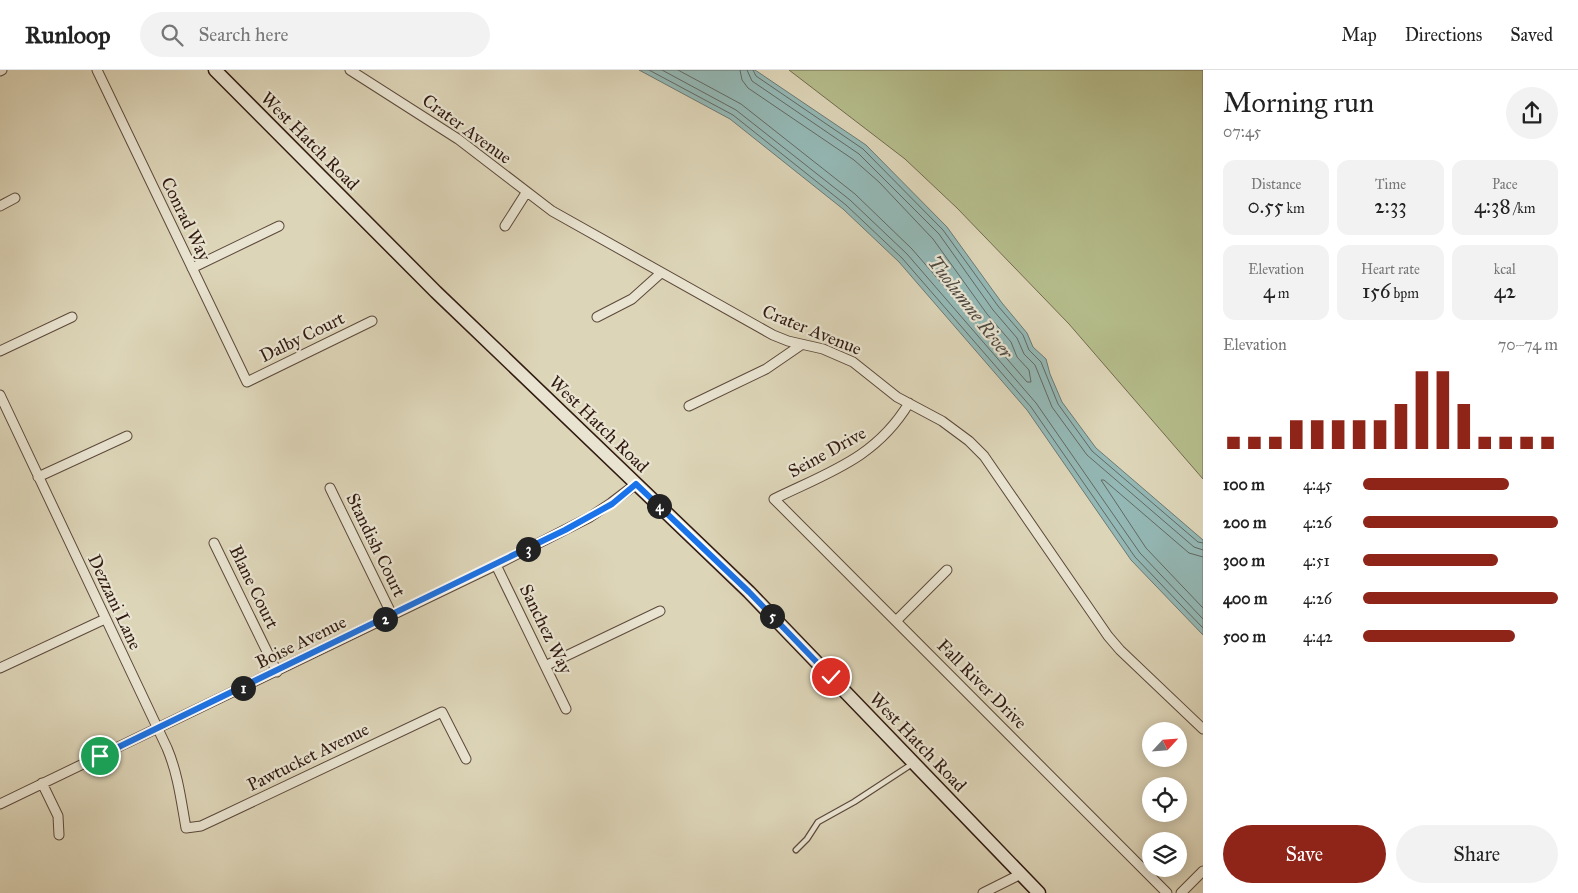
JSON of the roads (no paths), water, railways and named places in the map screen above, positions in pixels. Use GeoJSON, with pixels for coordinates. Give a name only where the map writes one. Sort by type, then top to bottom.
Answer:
{"type":"FeatureCollection","features":[{"type":"Feature","properties":{"kind":"main road","name":"West Hatch Road"},"geometry":{"type":"LineString","coordinates":[[214,70],[436,292],[749,592],[1039,893]]}},
{"type":"Feature","properties":{"kind":"street","name":"Conrad Way"},"geometry":{"type":"LineString","coordinates":[[96,70],[247,382]]}},
{"type":"Feature","properties":{"kind":"street","name":"Crater Avenue"},"geometry":{"type":"LineString","coordinates":[[350,70],[458,140],[552,211],[772,335],[823,349],[853,362],[897,397],[955,429],[984,456],[1108,636],[1120,650],[1203,729]]}},
{"type":"Feature","properties":{"kind":"street"},"geometry":{"type":"LineString","coordinates":[[505,226],[526,193]]}},
{"type":"Feature","properties":{"kind":"street"},"geometry":{"type":"LineString","coordinates":[[0,206],[15,198]]}},
{"type":"Feature","properties":{"kind":"street"},"geometry":{"type":"LineString","coordinates":[[192,268],[279,226]]}},
{"type":"Feature","properties":{"kind":"street"},"geometry":{"type":"LineString","coordinates":[[597,317],[632,299],[661,273]]}},
{"type":"Feature","properties":{"kind":"street"},"geometry":{"type":"LineString","coordinates":[[0,351],[72,317]]}},
{"type":"Feature","properties":{"kind":"street","name":"Dalby Court"},"geometry":{"type":"LineString","coordinates":[[247,382],[372,321]]}},
{"type":"Feature","properties":{"kind":"street"},"geometry":{"type":"LineString","coordinates":[[688,406],[766,369],[801,344]]}},
{"type":"Feature","properties":{"kind":"street","name":"Dezzani Lane"},"geometry":{"type":"LineString","coordinates":[[0,395],[175,768],[186,828]]}},
{"type":"Feature","properties":{"kind":"street","name":"Seine Drive"},"geometry":{"type":"LineString","coordinates":[[774,499],[862,455],[887,434],[909,403]]}},
{"type":"Feature","properties":{"kind":"street"},"geometry":{"type":"LineString","coordinates":[[38,477],[127,436]]}},
{"type":"Feature","properties":{"kind":"street","name":"Boise Avenue"},"geometry":{"type":"LineString","coordinates":[[0,804],[496,565],[590,517],[612,504],[636,484]]}},
{"type":"Feature","properties":{"kind":"street","name":"Standish Court"},"geometry":{"type":"LineString","coordinates":[[330,488],[392,615]]}},
{"type":"Feature","properties":{"kind":"street","name":"Fall River Drive"},"geometry":{"type":"LineString","coordinates":[[774,499],[1167,893]]}},
{"type":"Feature","properties":{"kind":"street","name":"Blane Court"},"geometry":{"type":"LineString","coordinates":[[214,543],[277,672]]}},
{"type":"Feature","properties":{"kind":"street","name":"Sanchez Way"},"geometry":{"type":"LineString","coordinates":[[496,565],[566,708]]}},
{"type":"Feature","properties":{"kind":"street"},"geometry":{"type":"LineString","coordinates":[[896,621],[947,570]]}},
{"type":"Feature","properties":{"kind":"street"},"geometry":{"type":"LineString","coordinates":[[545,666],[660,611]]}},
{"type":"Feature","properties":{"kind":"street"},"geometry":{"type":"LineString","coordinates":[[0,668],[105,619]]}},
{"type":"Feature","properties":{"kind":"street","name":"Pawtucket Avenue"},"geometry":{"type":"LineString","coordinates":[[186,828],[216,819],[442,712],[466,759]]}},
{"type":"Feature","properties":{"kind":"street"},"geometry":{"type":"LineString","coordinates":[[42,783],[58,816],[60,835]]}},
{"type":"Feature","properties":{"kind":"street"},"geometry":{"type":"LineString","coordinates":[[1181,893],[1203,871]]}},
{"type":"Feature","properties":{"kind":"street"},"geometry":{"type":"LineString","coordinates":[[983,893],[1021,874]]}},
{"type":"Feature","properties":{"kind":"lane"},"geometry":{"type":"LineString","coordinates":[[796,850],[807,839],[818,822],[854,802],[913,763]]}},
{"type":"Feature","properties":{"kind":"water","name":"Tuolumne River"},"geometry":{"type":"Polygon","coordinates":[[[639,70],[755,70],[866,145],[947,227],[1002,303],[1027,333],[1033,347],[1046,359],[1062,402],[1096,448],[1203,540],[1203,635],[1131,560],[1027,410],[899,262],[843,209],[730,119],[639,70]]]}}]}
